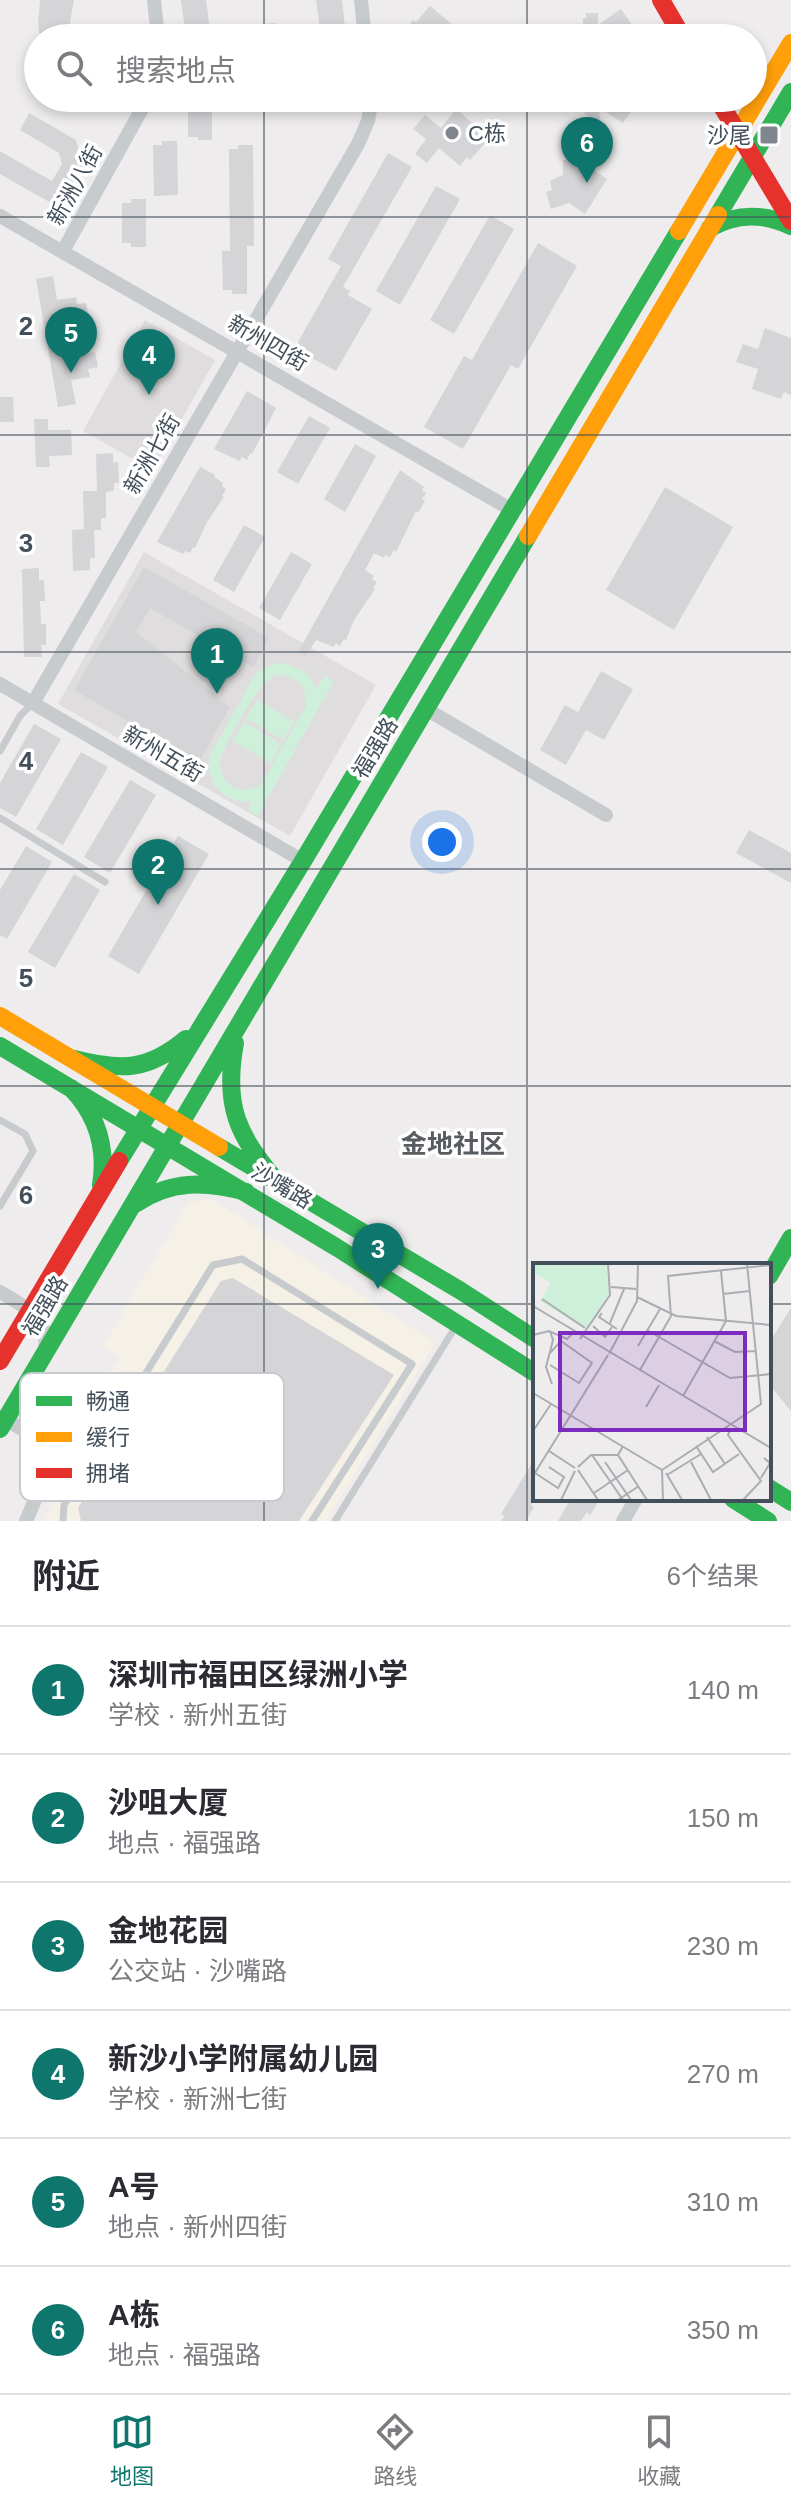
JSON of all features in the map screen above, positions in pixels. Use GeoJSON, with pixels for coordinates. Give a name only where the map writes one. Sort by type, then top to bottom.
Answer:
{"type":"FeatureCollection","features":[{"type":"Feature","properties":{"kind":"main road"},"geometry":{"type":"LineString","coordinates":[[661,0],[675,24]]}},
{"type":"Feature","properties":{"kind":"main road"},"geometry":{"type":"LineString","coordinates":[[767,66],[790,44]]}},
{"type":"Feature","properties":{"kind":"main road","name":"福强路"},"geometry":{"type":"LineString","coordinates":[[767,81],[790,44]]}},
{"type":"Feature","properties":{"kind":"main road","name":"福强路"},"geometry":{"type":"LineString","coordinates":[[33,1373],[710,228],[752,158],[784,119],[791,92]]}},
{"type":"Feature","properties":{"kind":"main road"},"geometry":{"type":"LineString","coordinates":[[725,112],[791,223]]}},
{"type":"Feature","properties":{"kind":"main road","name":"福强路"},"geometry":{"type":"LineString","coordinates":[[0,1361],[95,1199],[303,861],[748,112]]}},
{"type":"Feature","properties":{"kind":"main road"},"geometry":{"type":"LineString","coordinates":[[710,228],[722,220],[752,216],[791,223]]}},
{"type":"Feature","properties":{"kind":"main road"},"geometry":{"type":"LineString","coordinates":[[634,304],[658,317]]}},
{"type":"Feature","properties":{"kind":"main road"},"geometry":{"type":"LineString","coordinates":[[74,1059],[111,1068],[126,1068],[158,1060],[184,1041],[214,1008]]}},
{"type":"Feature","properties":{"kind":"main road","name":"沙嘴路"},"geometry":{"type":"LineString","coordinates":[[0,1016],[153,1105],[533,1338]]}},
{"type":"Feature","properties":{"kind":"main road"},"geometry":{"type":"LineString","coordinates":[[242,1019],[230,1066],[232,1114],[248,1147],[279,1184]]}},
{"type":"Feature","properties":{"kind":"main road","name":"沙嘴路"},"geometry":{"type":"LineString","coordinates":[[0,1046],[246,1192],[533,1372]]}},
{"type":"Feature","properties":{"kind":"main road"},"geometry":{"type":"LineString","coordinates":[[71,1088],[88,1109],[102,1148],[103,1176],[95,1199]]}},
{"type":"Feature","properties":{"kind":"main road"},"geometry":{"type":"LineString","coordinates":[[131,1207],[158,1190],[192,1183],[217,1183],[246,1192]]}},
{"type":"Feature","properties":{"kind":"main road"},"geometry":{"type":"LineString","coordinates":[[771,1273],[791,1238]]}},
{"type":"Feature","properties":{"kind":"main road","name":"福强路"},"geometry":{"type":"LineString","coordinates":[[3,1424],[20,1396]]}},
{"type":"Feature","properties":{"kind":"main road"},"geometry":{"type":"LineString","coordinates":[[771,1489],[791,1502]]}},
{"type":"Feature","properties":{"kind":"main road"},"geometry":{"type":"LineString","coordinates":[[736,1501],[768,1521]]}},
{"type":"Feature","properties":{"kind":"street"},"geometry":{"type":"LineString","coordinates":[[154,0],[157,24]]}},
{"type":"Feature","properties":{"kind":"street"},"geometry":{"type":"LineString","coordinates":[[361,0],[364,24]]}},
{"type":"Feature","properties":{"kind":"street","name":"新洲八街"},"geometry":{"type":"LineString","coordinates":[[63,251],[140,112]]}},
{"type":"Feature","properties":{"kind":"street","name":"新洲七街"},"geometry":{"type":"LineString","coordinates":[[33,703],[358,144],[370,112]]}},
{"type":"Feature","properties":{"kind":"street","name":"新州四街"},"geometry":{"type":"LineString","coordinates":[[0,216],[512,510]]}},
{"type":"Feature","properties":{"kind":"street","name":"新州五街"},"geometry":{"type":"LineString","coordinates":[[0,684],[303,861]]}},
{"type":"Feature","properties":{"kind":"street"},"geometry":{"type":"LineString","coordinates":[[426,709],[606,815]]}},
{"type":"Feature","properties":{"kind":"street"},"geometry":{"type":"LineString","coordinates":[[0,1292],[30,1310],[43,1325],[45,1353]]}},
{"type":"Feature","properties":{"kind":"street"},"geometry":{"type":"LineString","coordinates":[[26,1521],[34,1501]]}},
{"type":"Feature","properties":{"kind":"street"},"geometry":{"type":"LineString","coordinates":[[623,1521],[635,1501]]}},
{"type":"Feature","properties":{"kind":"lane"},"geometry":{"type":"LineString","coordinates":[[0,751],[20,716],[33,703]]}},
{"type":"Feature","properties":{"kind":"lane"},"geometry":{"type":"LineString","coordinates":[[0,818],[105,882]]}},
{"type":"Feature","properties":{"kind":"lane"},"geometry":{"type":"LineString","coordinates":[[0,1120],[25,1134],[33,1151],[0,1206]]}},
{"type":"Feature","properties":{"kind":"lane"},"geometry":{"type":"LineString","coordinates":[[146,1373],[213,1265],[242,1259],[412,1364],[312,1521]]}},
{"type":"Feature","properties":{"kind":"lane"},"geometry":{"type":"LineString","coordinates":[[335,1521],[458,1322]]}},
{"type":"Feature","properties":{"kind":"lane"},"geometry":{"type":"LineString","coordinates":[[63,1521],[67,1501]]}},
{"type":"Feature","properties":{"kind":"shaded area"},"geometry":{"type":"Polygon","coordinates":[[[145,320],[215,360],[153,470],[83,431],[145,320]]]}},
{"type":"Feature","properties":{"kind":"shaded area"},"geometry":{"type":"Polygon","coordinates":[[[144,552],[376,685],[290,836],[58,704],[144,552]]]}},
{"type":"Feature","properties":{"kind":"shaded area"},"geometry":{"type":"Polygon","coordinates":[[[210,1198],[435,1343],[326,1521],[43,1521],[54,1501],[284,1501],[284,1373],[110,1373],[120,1357],[103,1346],[188,1203],[210,1198]]]}},
{"type":"Feature","properties":{"kind":"green space"},"geometry":{"type":"Polygon","coordinates":[[[285,663],[304,671],[317,688],[324,676],[334,681],[258,816],[248,810],[252,802],[226,796],[214,784],[209,757],[256,673],[274,664],[285,663]],[[277,675],[260,689],[244,712],[220,759],[223,776],[239,789],[247,790],[262,783],[306,706],[303,688],[295,679],[277,675]]]}},
{"type":"Feature","properties":{"kind":"green space"},"geometry":{"type":"Polygon","coordinates":[[[257,700],[294,721],[284,740],[246,719],[257,700]]]}},
{"type":"Feature","properties":{"kind":"green space"},"geometry":{"type":"Polygon","coordinates":[[[244,722],[281,744],[271,763],[233,741],[244,722]]]}},
{"type":"Feature","properties":{"kind":"building"},"geometry":{"type":"Polygon","coordinates":[[[40,0],[74,0],[70,24],[38,23],[40,0]]]}},
{"type":"Feature","properties":{"kind":"building"},"geometry":{"type":"Polygon","coordinates":[[[181,0],[206,0],[209,24],[184,24],[181,0]]]}},
{"type":"Feature","properties":{"kind":"building"},"geometry":{"type":"Polygon","coordinates":[[[316,0],[342,0],[345,24],[319,24],[316,0]]]}},
{"type":"Feature","properties":{"kind":"building"},"geometry":{"type":"Polygon","coordinates":[[[430,6],[452,24],[410,24],[413,20],[416,22],[430,6]]]}},
{"type":"Feature","properties":{"kind":"building"},"geometry":{"type":"Polygon","coordinates":[[[621,9],[631,24],[599,24],[621,9]]]}},
{"type":"Feature","properties":{"kind":"building"},"geometry":{"type":"Polygon","coordinates":[[[586,13],[598,13],[598,24],[583,24],[586,13]]]}},
{"type":"Feature","properties":{"kind":"building"},"geometry":{"type":"Polygon","coordinates":[[[188,112],[212,112],[212,140],[188,137],[188,112]]]}},
{"type":"Feature","properties":{"kind":"building","name":"C栋"},"geometry":{"type":"Polygon","coordinates":[[[454,112],[460,112],[490,138],[470,160],[467,157],[460,166],[439,148],[427,163],[415,154],[426,139],[413,129],[425,115],[441,128],[454,112]]]}},
{"type":"Feature","properties":{"kind":"building"},"geometry":{"type":"Polygon","coordinates":[[[585,112],[599,112],[600,120],[589,121],[588,115],[585,112]]]}},
{"type":"Feature","properties":{"kind":"building"},"geometry":{"type":"Polygon","coordinates":[[[605,112],[630,112],[623,123],[605,112]]]}},
{"type":"Feature","properties":{"kind":"building"},"geometry":{"type":"Polygon","coordinates":[[[29,113],[76,140],[83,166],[60,208],[0,174],[0,151],[52,181],[62,164],[59,153],[20,130],[29,113]]]}},
{"type":"Feature","properties":{"kind":"building"},"geometry":{"type":"Polygon","coordinates":[[[162,141],[177,141],[178,195],[154,196],[153,145],[162,145],[162,141]]]}},
{"type":"Feature","properties":{"kind":"building"},"geometry":{"type":"Polygon","coordinates":[[[238,145],[253,145],[254,246],[247,246],[247,294],[232,294],[232,290],[223,290],[222,251],[230,251],[229,149],[238,149],[238,145]]]}},
{"type":"Feature","properties":{"kind":"building"},"geometry":{"type":"Polygon","coordinates":[[[589,150],[591,168],[607,179],[585,214],[569,203],[551,209],[546,192],[552,190],[550,181],[563,175],[563,160],[572,159],[571,152],[589,150]]]}},
{"type":"Feature","properties":{"kind":"building"},"geometry":{"type":"Polygon","coordinates":[[[388,153],[412,167],[343,287],[350,291],[348,295],[372,309],[336,371],[293,351],[341,266],[328,259],[388,153]]]}},
{"type":"Feature","properties":{"kind":"building"},"geometry":{"type":"Polygon","coordinates":[[[436,186],[460,199],[400,305],[376,291],[436,186]]]}},
{"type":"Feature","properties":{"kind":"building"},"geometry":{"type":"Polygon","coordinates":[[[131,199],[146,199],[146,247],[131,247],[131,243],[122,243],[122,203],[131,203],[131,199]]]}},
{"type":"Feature","properties":{"kind":"building"},"geometry":{"type":"Polygon","coordinates":[[[490,215],[514,229],[454,334],[430,320],[490,215]]]}},
{"type":"Feature","properties":{"kind":"building"},"geometry":{"type":"Polygon","coordinates":[[[538,243],[577,266],[518,369],[511,365],[463,449],[424,427],[464,356],[472,360],[538,243]]]}},
{"type":"Feature","properties":{"kind":"building"},"geometry":{"type":"Polygon","coordinates":[[[53,276],[57,300],[76,297],[77,304],[86,303],[89,318],[62,323],[68,357],[95,352],[98,367],[88,369],[90,377],[71,380],[76,404],[58,407],[36,279],[53,276]]]}},
{"type":"Feature","properties":{"kind":"building"},"geometry":{"type":"Polygon","coordinates":[[[765,328],[791,338],[791,395],[784,392],[781,399],[752,389],[758,369],[736,362],[743,344],[758,349],[765,328]]]}},
{"type":"Feature","properties":{"kind":"building"},"geometry":{"type":"Polygon","coordinates":[[[247,391],[276,408],[252,454],[247,460],[242,457],[240,461],[214,449],[247,391]]]}},
{"type":"Feature","properties":{"kind":"building"},"geometry":{"type":"Polygon","coordinates":[[[0,397],[13,397],[14,422],[0,422],[0,397]]]}},
{"type":"Feature","properties":{"kind":"building"},"geometry":{"type":"Polygon","coordinates":[[[309,416],[330,428],[298,484],[277,472],[309,416]]]}},
{"type":"Feature","properties":{"kind":"building"},"geometry":{"type":"Polygon","coordinates":[[[34,419],[48,419],[48,430],[71,430],[72,455],[49,456],[50,467],[36,467],[34,419]]]}},
{"type":"Feature","properties":{"kind":"building"},"geometry":{"type":"Polygon","coordinates":[[[355,444],[376,456],[345,512],[324,499],[355,444]]]}},
{"type":"Feature","properties":{"kind":"building"},"geometry":{"type":"Polygon","coordinates":[[[113,453],[113,463],[118,462],[119,483],[114,483],[114,491],[106,492],[106,518],[101,518],[101,530],[94,530],[95,558],[90,558],[90,570],[73,571],[72,530],[84,529],[83,491],[97,491],[96,454],[113,453]]]}},
{"type":"Feature","properties":{"kind":"building"},"geometry":{"type":"Polygon","coordinates":[[[200,467],[215,475],[226,489],[195,548],[183,554],[157,542],[200,467]]]}},
{"type":"Feature","properties":{"kind":"building"},"geometry":{"type":"Polygon","coordinates":[[[400,470],[424,487],[422,490],[426,493],[422,499],[425,501],[418,513],[416,511],[396,552],[394,550],[390,557],[385,555],[384,558],[374,553],[365,570],[374,576],[372,579],[377,582],[375,589],[354,620],[346,640],[340,646],[336,643],[334,647],[316,640],[306,656],[298,652],[400,470]]]}},
{"type":"Feature","properties":{"kind":"building"},"geometry":{"type":"Polygon","coordinates":[[[665,487],[733,527],[674,630],[606,590],[665,487]]]}},
{"type":"Feature","properties":{"kind":"building"},"geometry":{"type":"Polygon","coordinates":[[[244,525],[265,537],[234,592],[213,580],[244,525]]]}},
{"type":"Feature","properties":{"kind":"building"},"geometry":{"type":"Polygon","coordinates":[[[291,552],[312,564],[280,620],[259,608],[291,552]]]}},
{"type":"Feature","properties":{"kind":"building"},"geometry":{"type":"Polygon","coordinates":[[[144,567],[269,638],[253,667],[150,608],[136,632],[230,707],[199,762],[74,690],[144,567]]]}},
{"type":"Feature","properties":{"kind":"building"},"geometry":{"type":"Polygon","coordinates":[[[39,568],[39,580],[44,580],[45,601],[40,601],[41,624],[46,624],[46,645],[41,645],[42,657],[24,657],[22,569],[39,568]]]}},
{"type":"Feature","properties":{"kind":"building"},"geometry":{"type":"Polygon","coordinates":[[[601,671],[633,689],[604,740],[586,730],[566,765],[540,750],[565,705],[578,712],[601,671]]]}},
{"type":"Feature","properties":{"kind":"building"},"geometry":{"type":"Polygon","coordinates":[[[34,724],[61,739],[16,817],[0,808],[0,783],[34,724]]]}},
{"type":"Feature","properties":{"kind":"building"},"geometry":{"type":"Polygon","coordinates":[[[81,752],[108,767],[63,845],[36,829],[81,752]]]}},
{"type":"Feature","properties":{"kind":"building"},"geometry":{"type":"Polygon","coordinates":[[[130,780],[156,795],[110,873],[84,857],[130,780]]]}},
{"type":"Feature","properties":{"kind":"building"},"geometry":{"type":"Polygon","coordinates":[[[749,830],[791,853],[791,883],[736,853],[749,830]]]}},
{"type":"Feature","properties":{"kind":"building"},"geometry":{"type":"Polygon","coordinates":[[[178,836],[209,854],[139,974],[108,956],[178,836]]]}},
{"type":"Feature","properties":{"kind":"building"},"geometry":{"type":"Polygon","coordinates":[[[26,846],[52,862],[7,939],[0,935],[0,890],[26,846]]]}},
{"type":"Feature","properties":{"kind":"building"},"geometry":{"type":"Polygon","coordinates":[[[74,874],[100,890],[55,968],[28,952],[74,874]]]}},
{"type":"Feature","properties":{"kind":"building"},"geometry":{"type":"Polygon","coordinates":[[[233,1278],[394,1375],[299,1521],[81,1521],[78,1508],[82,1501],[284,1501],[284,1373],[163,1373],[221,1281],[233,1278]]]}},
{"type":"Feature","properties":{"kind":"building"},"geometry":{"type":"Polygon","coordinates":[[[791,1308],[791,1411],[771,1386],[771,1340],[791,1308]]]}},
{"type":"Feature","properties":{"kind":"building"},"geometry":{"type":"Polygon","coordinates":[[[533,1461],[531,1505],[534,1507],[526,1521],[501,1521],[505,1516],[501,1514],[533,1461]]]}},
{"type":"Feature","properties":{"kind":"building"},"geometry":{"type":"Polygon","coordinates":[[[570,1501],[599,1501],[590,1515],[587,1512],[581,1521],[558,1521],[570,1501]]]}},
{"type":"Feature","properties":{"kind":"traffic: fast"},"geometry":{"type":"LineString","coordinates":[[718,215],[791,92]]}},
{"type":"Feature","properties":{"kind":"traffic: fast"},"geometry":{"type":"LineString","coordinates":[[710,228],[750,216],[791,226]]}},
{"type":"Feature","properties":{"kind":"traffic: fast"},"geometry":{"type":"LineString","coordinates":[[119,1161],[303,861],[679,231]]}},
{"type":"Feature","properties":{"kind":"traffic: fast"},"geometry":{"type":"LineString","coordinates":[[33,1373],[528,536]]}},
{"type":"Feature","properties":{"kind":"traffic: fast"},"geometry":{"type":"LineString","coordinates":[[74,1059],[133,1066],[159,1057],[186,1039]]}},
{"type":"Feature","properties":{"kind":"traffic: fast"},"geometry":{"type":"LineString","coordinates":[[235,1043],[231,1085],[237,1120],[253,1151],[279,1184]]}},
{"type":"Feature","properties":{"kind":"traffic: fast"},"geometry":{"type":"LineString","coordinates":[[0,1046],[336,1247],[533,1372]]}},
{"type":"Feature","properties":{"kind":"traffic: fast"},"geometry":{"type":"LineString","coordinates":[[71,1088],[88,1109],[98,1133],[102,1158],[101,1185]]}},
{"type":"Feature","properties":{"kind":"traffic: fast"},"geometry":{"type":"LineString","coordinates":[[219,1147],[461,1291],[533,1338]]}},
{"type":"Feature","properties":{"kind":"traffic: fast"},"geometry":{"type":"LineString","coordinates":[[135,1204],[162,1190],[189,1185],[246,1192]]}},
{"type":"Feature","properties":{"kind":"traffic: fast"},"geometry":{"type":"LineString","coordinates":[[771,1273],[791,1238]]}},
{"type":"Feature","properties":{"kind":"traffic: fast"},"geometry":{"type":"LineString","coordinates":[[0,1429],[20,1395]]}},
{"type":"Feature","properties":{"kind":"traffic: fast"},"geometry":{"type":"LineString","coordinates":[[771,1489],[791,1502]]}},
{"type":"Feature","properties":{"kind":"traffic: fast"},"geometry":{"type":"LineString","coordinates":[[736,1501],[768,1521]]}},
{"type":"Feature","properties":{"kind":"traffic: slow"},"geometry":{"type":"LineString","coordinates":[[767,83],[791,43]]}},
{"type":"Feature","properties":{"kind":"traffic: slow"},"geometry":{"type":"LineString","coordinates":[[679,231],[750,112]]}},
{"type":"Feature","properties":{"kind":"traffic: slow"},"geometry":{"type":"LineString","coordinates":[[528,536],[718,215]]}},
{"type":"Feature","properties":{"kind":"traffic: slow"},"geometry":{"type":"LineString","coordinates":[[0,1016],[219,1147]]}},
{"type":"Feature","properties":{"kind":"traffic: jam"},"geometry":{"type":"LineString","coordinates":[[661,0],[675,24]]}},
{"type":"Feature","properties":{"kind":"traffic: jam"},"geometry":{"type":"LineString","coordinates":[[725,112],[791,221]]}},
{"type":"Feature","properties":{"kind":"traffic: jam"},"geometry":{"type":"LineString","coordinates":[[0,1361],[119,1161]]}},
{"type":"Feature","properties":{"kind":"place","name":"C栋"},"geometry":{"type":"Point","coordinates":[452,133]}},
{"type":"Feature","properties":{"kind":"place","name":"沙尾"},"geometry":{"type":"Point","coordinates":[769,135]}},
{"type":"Feature","properties":{"kind":"place","name":"A栋"},"geometry":{"type":"Point","coordinates":[587,183]}},
{"type":"Feature","properties":{"kind":"place","name":"A号"},"geometry":{"type":"Point","coordinates":[71,373]}},
{"type":"Feature","properties":{"kind":"place","name":"新沙小学附属幼儿园"},"geometry":{"type":"Point","coordinates":[149,395]}},
{"type":"Feature","properties":{"kind":"place","name":"深圳市福田区绿洲小学"},"geometry":{"type":"Point","coordinates":[217,694]}},
{"type":"Feature","properties":{"kind":"place","name":"沙咀大厦"},"geometry":{"type":"Point","coordinates":[158,905]}},
{"type":"Feature","properties":{"kind":"place","name":"金地花园"},"geometry":{"type":"Point","coordinates":[378,1289]}},
{"type":"Feature","properties":{"kind":"district","name":"金地社区"},"geometry":{"type":"Point","coordinates":[453,1144]}}]}
